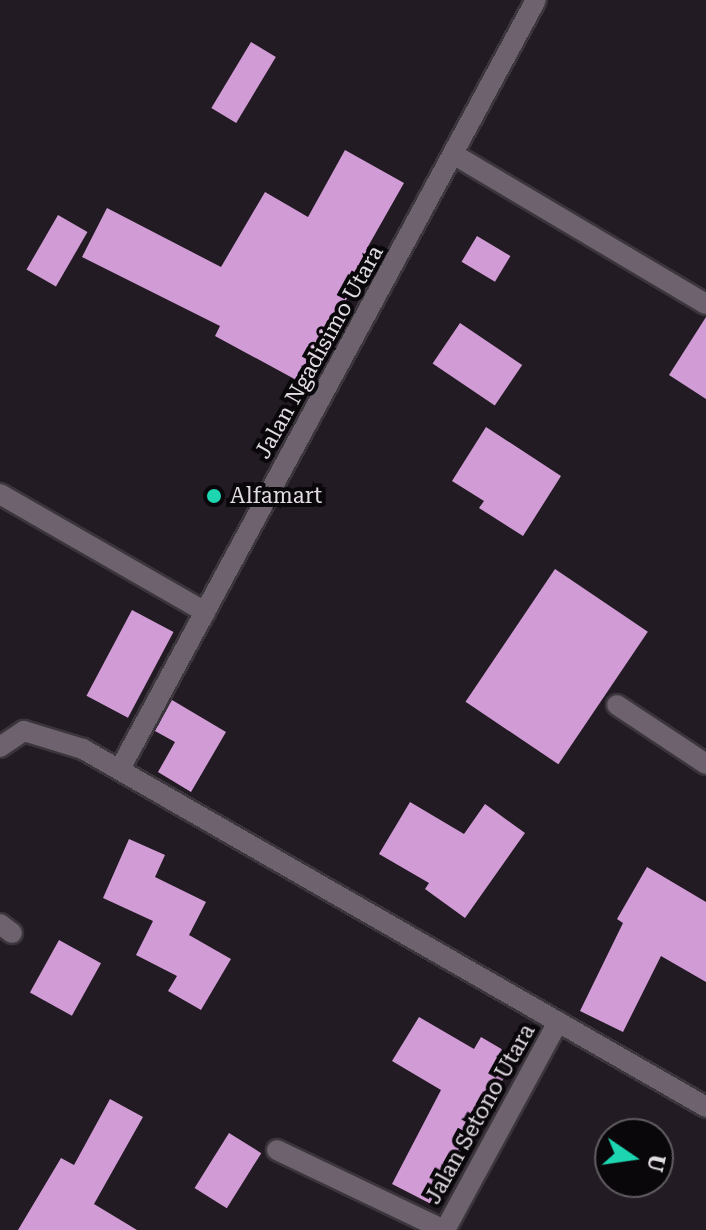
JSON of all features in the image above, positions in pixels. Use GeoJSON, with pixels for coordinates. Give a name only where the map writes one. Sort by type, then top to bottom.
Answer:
{"type":"FeatureCollection","features":[{"type":"Feature","properties":{"kind":"street","name":"Jalan Ngadisimo Utara"},"geometry":{"type":"LineString","coordinates":[[120,769],[536,0]]}},
{"type":"Feature","properties":{"kind":"street"},"geometry":{"type":"LineString","coordinates":[[453,154],[706,304]]}},
{"type":"Feature","properties":{"kind":"street"},"geometry":{"type":"LineString","coordinates":[[0,494],[205,612]]}},
{"type":"Feature","properties":{"kind":"street"},"geometry":{"type":"LineString","coordinates":[[617,705],[706,764]]}},
{"type":"Feature","properties":{"kind":"street"},"geometry":{"type":"LineString","coordinates":[[0,747],[24,731],[44,734],[120,769],[706,1107]]}},
{"type":"Feature","properties":{"kind":"street","name":"Jalan Setono Utara"},"geometry":{"type":"LineString","coordinates":[[444,1230],[558,1022]]}},
{"type":"Feature","properties":{"kind":"street"},"geometry":{"type":"LineString","coordinates":[[277,1150],[444,1230]]}},
{"type":"Feature","properties":{"kind":"building"},"geometry":{"type":"Polygon","coordinates":[[[251,42],[276,57],[236,123],[211,108],[251,42]]]}},
{"type":"Feature","properties":{"kind":"building"},"geometry":{"type":"Polygon","coordinates":[[[345,150],[404,183],[366,250],[372,254],[300,382],[215,336],[220,326],[82,257],[107,208],[221,267],[265,192],[308,217],[345,150]]]}},
{"type":"Feature","properties":{"kind":"building"},"geometry":{"type":"Polygon","coordinates":[[[58,215],[87,232],[56,287],[27,270],[58,215]]]}},
{"type":"Feature","properties":{"kind":"building"},"geometry":{"type":"Polygon","coordinates":[[[477,236],[510,256],[495,282],[462,262],[477,236]]]}},
{"type":"Feature","properties":{"kind":"building"},"geometry":{"type":"Polygon","coordinates":[[[706,317],[706,399],[669,375],[706,317]]]}},
{"type":"Feature","properties":{"kind":"building"},"geometry":{"type":"Polygon","coordinates":[[[460,323],[522,365],[495,406],[433,364],[460,323]]]}},
{"type":"Feature","properties":{"kind":"building"},"geometry":{"type":"Polygon","coordinates":[[[486,427],[561,476],[523,536],[479,508],[484,501],[452,481],[486,427]]]}},
{"type":"Feature","properties":{"kind":"building"},"geometry":{"type":"Polygon","coordinates":[[[555,569],[648,632],[558,764],[466,702],[555,569]]]}},
{"type":"Feature","properties":{"kind":"building"},"geometry":{"type":"Polygon","coordinates":[[[132,610],[173,632],[128,718],[86,696],[132,610]]]}},
{"type":"Feature","properties":{"kind":"building"},"geometry":{"type":"Polygon","coordinates":[[[172,700],[226,732],[191,792],[158,772],[175,742],[155,731],[172,700]]]}},
{"type":"Feature","properties":{"kind":"building"},"geometry":{"type":"Polygon","coordinates":[[[410,802],[464,834],[485,804],[525,833],[465,918],[425,889],[429,883],[379,854],[410,802]]]}},
{"type":"Feature","properties":{"kind":"building"},"geometry":{"type":"Polygon","coordinates":[[[129,839],[165,855],[155,877],[206,902],[189,935],[231,959],[201,1010],[168,991],[177,976],[136,955],[153,921],[103,898],[129,839]]]}},
{"type":"Feature","properties":{"kind":"building"},"geometry":{"type":"Polygon","coordinates":[[[647,867],[706,902],[706,982],[661,956],[623,1032],[580,1011],[623,923],[617,919],[647,867]]]}},
{"type":"Feature","properties":{"kind":"building"},"geometry":{"type":"Polygon","coordinates":[[[59,940],[101,963],[72,1016],[30,992],[59,940]]]}},
{"type":"Feature","properties":{"kind":"building"},"geometry":{"type":"Polygon","coordinates":[[[419,1017],[474,1049],[481,1037],[517,1058],[473,1126],[433,1205],[392,1184],[441,1090],[392,1061],[419,1017]]]}},
{"type":"Feature","properties":{"kind":"building"},"geometry":{"type":"Polygon","coordinates":[[[110,1099],[143,1117],[94,1204],[137,1230],[18,1230],[61,1158],[74,1165],[110,1099]]]}},
{"type":"Feature","properties":{"kind":"building"},"geometry":{"type":"Polygon","coordinates":[[[229,1133],[261,1153],[227,1208],[195,1188],[229,1133]]]}},
{"type":"Feature","properties":{"kind":"place","name":"Alfamart"},"geometry":{"type":"Point","coordinates":[214,496]}}]}
